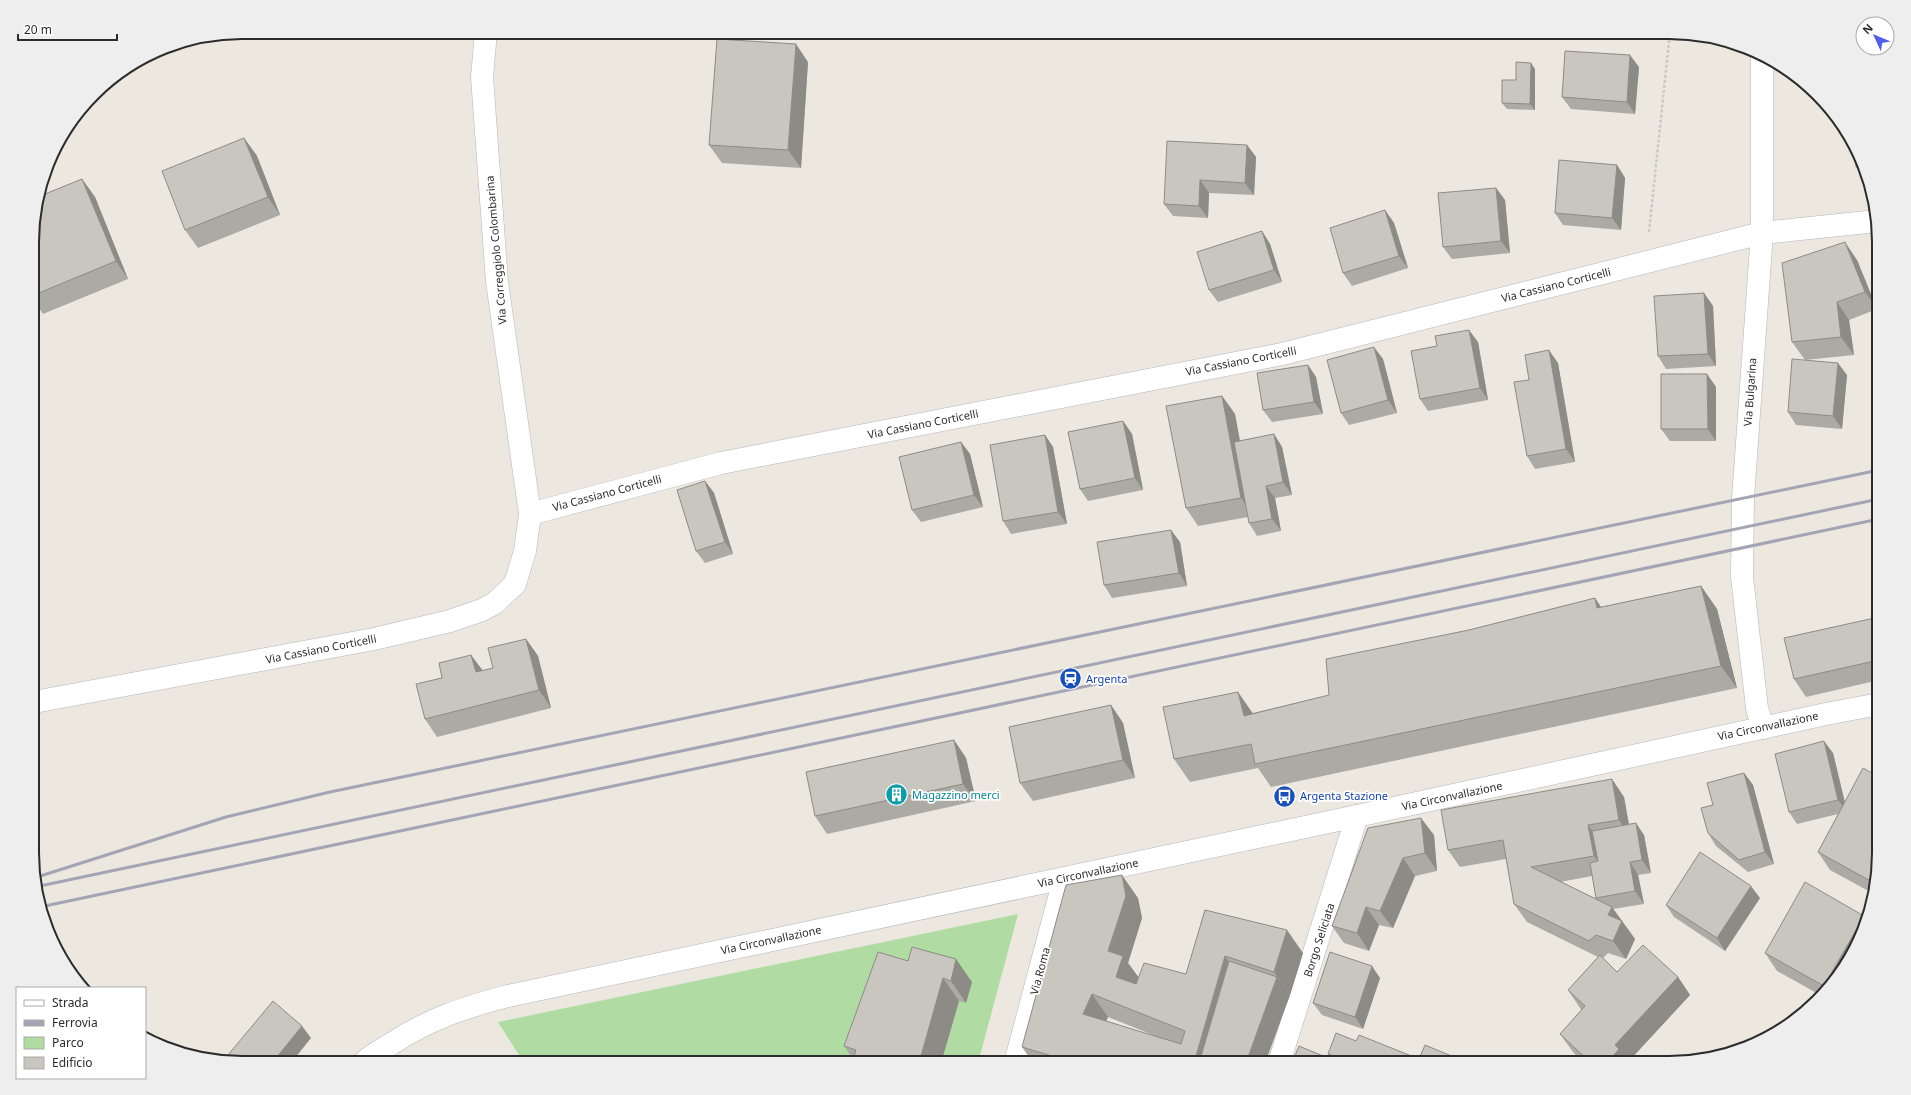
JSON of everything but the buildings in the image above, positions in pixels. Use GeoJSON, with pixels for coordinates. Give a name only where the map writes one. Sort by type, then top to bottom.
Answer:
{"type":"FeatureCollection","features":[{"type":"Feature","properties":{"kind":"street","name":"Via Correggiolo Colombarina"},"geometry":{"type":"LineString","coordinates":[[485,39],[482,77],[497,282],[530,514]]}},
{"type":"Feature","properties":{"kind":"street","name":"Via Bulgarina"},"geometry":{"type":"LineString","coordinates":[[1762,62],[1762,233],[1743,498],[1742,577],[1757,708],[1762,728]]}},
{"type":"Feature","properties":{"kind":"street","name":"Via Cassiano Corticelli"},"geometry":{"type":"LineString","coordinates":[[39,701],[374,639],[450,621],[482,610],[495,603],[515,584],[525,551],[530,514],[721,463],[1282,354],[1762,233],[1871,222]]}},
{"type":"Feature","properties":{"kind":"street","name":"Via Circonvallazione"},"geometry":{"type":"LineString","coordinates":[[373,1056],[401,1037],[438,1017],[469,1006],[508,996],[1064,879],[1826,714],[1872,707]]}},
{"type":"Feature","properties":{"kind":"street","name":"Borgo Seliciata"},"geometry":{"type":"LineString","coordinates":[[1281,1056],[1357,816]]}},
{"type":"Feature","properties":{"kind":"street","name":"Via Roma"},"geometry":{"type":"LineString","coordinates":[[1017,1056],[1064,879]]}},
{"type":"Feature","properties":{"kind":"path"},"geometry":{"type":"LineString","coordinates":[[1645,263],[1669,39]]}},
{"type":"Feature","properties":{"kind":"green space"},"geometry":{"type":"Polygon","coordinates":[[[1018,914],[980,1056],[520,1056],[498,1022],[1018,914]]]}},
{"type":"Feature","properties":{"kind":"railway"},"geometry":{"type":"LineString","coordinates":[[41,876],[226,817],[330,792],[1872,471]]}},
{"type":"Feature","properties":{"kind":"railway"},"geometry":{"type":"LineString","coordinates":[[42,886],[1872,500]]}},
{"type":"Feature","properties":{"kind":"railway"},"geometry":{"type":"LineString","coordinates":[[46,906],[1872,520]]}},
{"type":"Feature","properties":{"kind":"place","name":"Argenta"},"geometry":{"type":"Point","coordinates":[1071,679]}},
{"type":"Feature","properties":{"kind":"place","name":"Magazzino merci"},"geometry":{"type":"Point","coordinates":[897,795]}},
{"type":"Feature","properties":{"kind":"place","name":"Argenta Stazione"},"geometry":{"type":"Point","coordinates":[1284,796]}}]}
